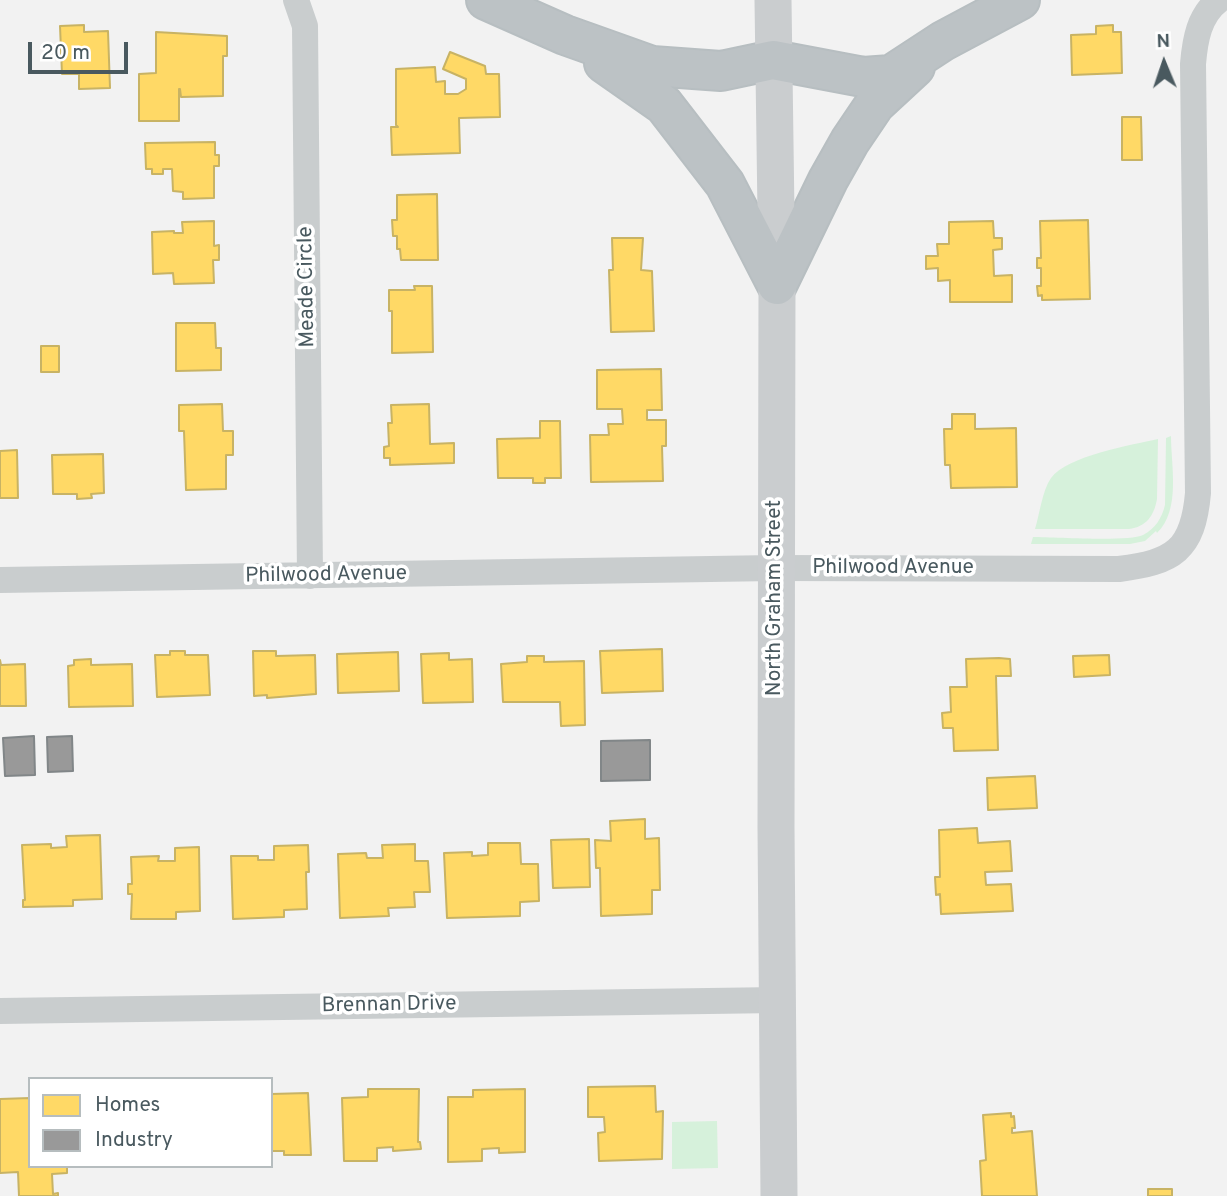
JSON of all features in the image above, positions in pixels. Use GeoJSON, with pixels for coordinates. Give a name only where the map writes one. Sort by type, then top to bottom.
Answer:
{"type":"FeatureCollection","features":[{"type":"Feature","properties":{"kind":"highway"},"geometry":{"type":"LineString","coordinates":[[486,0],[565,35],[652,66],[722,71],[773,60],[863,77],[891,75],[943,41],[1020,0]]}},
{"type":"Feature","properties":{"kind":"highway"},"geometry":{"type":"LineString","coordinates":[[565,35],[664,105],[725,184],[777,285]]}},
{"type":"Feature","properties":{"kind":"highway"},"geometry":{"type":"LineString","coordinates":[[777,285],[828,180],[875,104],[943,41]]}},
{"type":"Feature","properties":{"kind":"main road","name":"North Graham Street"},"geometry":{"type":"LineString","coordinates":[[773,0],[777,285],[775,568],[779,1196]]}},
{"type":"Feature","properties":{"kind":"street","name":"Meade Circle"},"geometry":{"type":"LineString","coordinates":[[296,0],[306,26],[310,576]]}},
{"type":"Feature","properties":{"kind":"street","name":"Philwood Avenue"},"geometry":{"type":"LineString","coordinates":[[0,580],[775,568],[1119,569],[1143,566],[1164,559],[1189,537],[1196,516],[1194,41],[1211,6],[1219,0]]}},
{"type":"Feature","properties":{"kind":"street","name":"Brennan Drive"},"geometry":{"type":"LineString","coordinates":[[0,1011],[779,1000]]}},
{"type":"Feature","properties":{"kind":"green space"},"geometry":{"type":"Polygon","coordinates":[[[1171,436],[1172,500],[1164,523],[1157,533],[1156,531],[1145,541],[1130,544],[1031,544],[1033,537],[1123,538],[1143,535],[1151,530],[1160,519],[1165,505],[1166,438],[1171,436]]]}},
{"type":"Feature","properties":{"kind":"green space"},"geometry":{"type":"Polygon","coordinates":[[[1158,439],[1157,499],[1154,511],[1145,523],[1129,529],[1035,529],[1045,489],[1059,470],[1100,452],[1158,439]]]}},
{"type":"Feature","properties":{"kind":"green space"},"geometry":{"type":"Polygon","coordinates":[[[717,1121],[718,1168],[672,1169],[672,1122],[717,1121]]]}},
{"type":"Feature","properties":{"kind":"building: Homes"},"geometry":{"type":"Polygon","coordinates":[[[84,25],[84,32],[108,31],[110,88],[79,89],[79,74],[62,74],[60,26],[84,25]]]}},
{"type":"Feature","properties":{"kind":"building: Homes"},"geometry":{"type":"Polygon","coordinates":[[[1113,25],[1113,32],[1121,32],[1122,73],[1072,75],[1071,35],[1096,34],[1096,26],[1113,25]]]}},
{"type":"Feature","properties":{"kind":"building: Homes"},"geometry":{"type":"Polygon","coordinates":[[[156,32],[227,36],[227,56],[223,56],[223,96],[181,97],[179,89],[179,121],[139,121],[139,74],[156,73],[156,32]]]}},
{"type":"Feature","properties":{"kind":"building: Homes"},"geometry":{"type":"Polygon","coordinates":[[[450,52],[485,66],[486,74],[499,74],[500,117],[459,118],[460,153],[392,155],[391,127],[398,127],[396,69],[435,67],[436,82],[445,81],[445,94],[458,94],[466,89],[466,79],[443,69],[450,52]]]}},
{"type":"Feature","properties":{"kind":"building: Homes"},"geometry":{"type":"Polygon","coordinates":[[[1122,117],[1141,117],[1142,160],[1122,160],[1122,117]]]}},
{"type":"Feature","properties":{"kind":"building: Homes"},"geometry":{"type":"Polygon","coordinates":[[[215,142],[215,155],[219,155],[219,166],[214,166],[214,198],[183,199],[183,192],[173,191],[172,169],[163,169],[163,174],[152,174],[152,169],[146,169],[145,143],[215,142]]]}},
{"type":"Feature","properties":{"kind":"building: Homes"},"geometry":{"type":"Polygon","coordinates":[[[437,194],[438,260],[401,260],[400,249],[397,249],[397,236],[393,236],[392,220],[397,220],[397,195],[437,194]]]}},
{"type":"Feature","properties":{"kind":"building: Homes"},"geometry":{"type":"Polygon","coordinates":[[[1088,220],[1090,299],[1042,300],[1042,295],[1038,296],[1037,286],[1041,286],[1041,268],[1037,268],[1037,258],[1041,258],[1040,221],[1088,220]]]}},
{"type":"Feature","properties":{"kind":"building: Homes"},"geometry":{"type":"Polygon","coordinates":[[[214,221],[214,246],[219,245],[219,260],[213,260],[214,283],[174,284],[173,273],[153,274],[152,232],[183,233],[182,222],[214,221]]]}},
{"type":"Feature","properties":{"kind":"building: Homes"},"geometry":{"type":"Polygon","coordinates":[[[993,221],[994,238],[1002,238],[1002,249],[993,250],[994,276],[1012,275],[1012,302],[950,302],[950,280],[938,281],[938,268],[926,269],[926,256],[938,256],[937,244],[949,244],[949,222],[993,221]]]}},
{"type":"Feature","properties":{"kind":"building: Homes"},"geometry":{"type":"Polygon","coordinates":[[[612,238],[643,238],[641,270],[652,271],[654,331],[611,332],[609,270],[613,270],[612,238]]]}},
{"type":"Feature","properties":{"kind":"building: Homes"},"geometry":{"type":"Polygon","coordinates":[[[414,286],[432,286],[433,352],[392,353],[389,290],[415,290],[414,286]]]}},
{"type":"Feature","properties":{"kind":"building: Homes"},"geometry":{"type":"Polygon","coordinates":[[[176,323],[215,323],[216,348],[221,348],[221,370],[176,371],[176,323]]]}},
{"type":"Feature","properties":{"kind":"building: Homes"},"geometry":{"type":"Polygon","coordinates":[[[41,346],[59,346],[59,372],[41,372],[41,346]]]}},
{"type":"Feature","properties":{"kind":"building: Homes"},"geometry":{"type":"Polygon","coordinates":[[[661,369],[662,410],[647,410],[647,420],[666,420],[666,446],[662,446],[663,481],[591,482],[590,435],[609,435],[608,424],[623,424],[622,409],[597,409],[597,370],[661,369]]]}},
{"type":"Feature","properties":{"kind":"building: Homes"},"geometry":{"type":"Polygon","coordinates":[[[222,404],[223,431],[233,431],[233,455],[226,455],[226,489],[186,490],[184,431],[179,431],[179,405],[222,404]]]}},
{"type":"Feature","properties":{"kind":"building: Homes"},"geometry":{"type":"Polygon","coordinates":[[[429,404],[430,444],[454,443],[454,463],[390,465],[390,458],[384,458],[384,447],[389,446],[388,423],[392,423],[391,405],[429,404]]]}},
{"type":"Feature","properties":{"kind":"building: Homes"},"geometry":{"type":"Polygon","coordinates":[[[952,414],[975,414],[975,429],[1016,428],[1017,487],[951,488],[950,465],[945,465],[944,429],[952,429],[952,414]]]}},
{"type":"Feature","properties":{"kind":"building: Homes"},"geometry":{"type":"Polygon","coordinates":[[[540,421],[560,421],[561,478],[545,478],[545,483],[533,483],[533,478],[498,478],[497,439],[540,438],[540,421]]]}},
{"type":"Feature","properties":{"kind":"building: Homes"},"geometry":{"type":"Polygon","coordinates":[[[17,450],[18,498],[0,498],[0,451],[17,450]]]}},
{"type":"Feature","properties":{"kind":"building: Homes"},"geometry":{"type":"Polygon","coordinates":[[[103,454],[104,493],[91,494],[92,498],[77,499],[77,494],[53,494],[52,455],[103,454]]]}},
{"type":"Feature","properties":{"kind":"building: Homes"},"geometry":{"type":"Polygon","coordinates":[[[662,649],[663,691],[602,693],[600,651],[662,649]]]}},
{"type":"Feature","properties":{"kind":"building: Homes"},"geometry":{"type":"Polygon","coordinates":[[[170,651],[185,651],[185,655],[208,655],[210,695],[157,697],[155,655],[170,655],[170,651]]]}},
{"type":"Feature","properties":{"kind":"building: Homes"},"geometry":{"type":"Polygon","coordinates":[[[253,651],[276,651],[276,656],[315,655],[316,694],[267,698],[267,695],[254,696],[253,651]]]}},
{"type":"Feature","properties":{"kind":"building: Homes"},"geometry":{"type":"Polygon","coordinates":[[[398,652],[399,691],[338,693],[337,654],[398,652]]]}},
{"type":"Feature","properties":{"kind":"building: Homes"},"geometry":{"type":"Polygon","coordinates":[[[449,653],[449,660],[472,659],[473,702],[423,703],[421,654],[449,653]]]}},
{"type":"Feature","properties":{"kind":"building: Homes"},"geometry":{"type":"Polygon","coordinates":[[[1109,655],[1110,675],[1074,677],[1073,656],[1109,655]]]}},
{"type":"Feature","properties":{"kind":"building: Homes"},"geometry":{"type":"Polygon","coordinates":[[[527,656],[544,656],[544,662],[584,661],[585,725],[561,726],[560,702],[503,702],[501,664],[527,662],[527,656]]]}},
{"type":"Feature","properties":{"kind":"building: Homes"},"geometry":{"type":"Polygon","coordinates":[[[91,659],[91,665],[132,664],[133,706],[69,707],[68,666],[74,665],[74,660],[91,659]]]}},
{"type":"Feature","properties":{"kind":"building: Homes"},"geometry":{"type":"Polygon","coordinates":[[[966,659],[1010,659],[1011,676],[996,676],[998,750],[954,751],[953,728],[943,728],[942,713],[951,712],[950,687],[967,687],[966,659]]]}},
{"type":"Feature","properties":{"kind":"building: Homes"},"geometry":{"type":"Polygon","coordinates":[[[0,660],[1,665],[25,664],[26,706],[0,706],[0,660]]]}},
{"type":"Feature","properties":{"kind":"building: Homes"},"geometry":{"type":"Polygon","coordinates":[[[1035,776],[1037,808],[988,810],[987,778],[1035,776]]]}},
{"type":"Feature","properties":{"kind":"building: Homes"},"geometry":{"type":"Polygon","coordinates":[[[645,819],[645,839],[659,838],[660,890],[652,890],[652,914],[601,916],[600,868],[596,868],[595,840],[611,841],[610,821],[645,819]]]}},
{"type":"Feature","properties":{"kind":"building: Homes"},"geometry":{"type":"Polygon","coordinates":[[[977,828],[978,843],[1010,841],[1012,871],[985,872],[986,885],[1011,884],[1013,911],[941,914],[940,894],[936,895],[935,877],[940,877],[939,830],[977,828]]]}},
{"type":"Feature","properties":{"kind":"building: Homes"},"geometry":{"type":"Polygon","coordinates":[[[100,835],[102,899],[73,900],[73,906],[23,907],[25,900],[22,845],[51,844],[51,848],[67,847],[66,836],[100,835]]]}},
{"type":"Feature","properties":{"kind":"building: Homes"},"geometry":{"type":"Polygon","coordinates":[[[589,839],[590,887],[553,888],[551,840],[589,839]]]}},
{"type":"Feature","properties":{"kind":"building: Homes"},"geometry":{"type":"Polygon","coordinates":[[[488,843],[520,843],[521,864],[538,864],[539,901],[520,902],[520,916],[447,918],[444,853],[472,852],[472,856],[488,855],[488,843]]]}},
{"type":"Feature","properties":{"kind":"building: Homes"},"geometry":{"type":"Polygon","coordinates":[[[415,844],[415,861],[428,861],[430,892],[414,892],[415,907],[388,908],[389,916],[340,918],[338,854],[366,853],[367,858],[383,858],[382,845],[415,844]]]}},
{"type":"Feature","properties":{"kind":"building: Homes"},"geometry":{"type":"Polygon","coordinates":[[[308,845],[307,909],[284,910],[284,917],[233,919],[231,856],[258,856],[258,860],[274,860],[274,846],[308,845]]]}},
{"type":"Feature","properties":{"kind":"building: Homes"},"geometry":{"type":"Polygon","coordinates":[[[199,847],[200,911],[176,912],[176,919],[131,919],[132,894],[128,894],[128,884],[132,884],[131,857],[159,856],[158,861],[175,861],[175,848],[199,847]]]}},
{"type":"Feature","properties":{"kind":"building: Homes"},"geometry":{"type":"Polygon","coordinates":[[[655,1086],[656,1112],[663,1111],[662,1159],[599,1161],[598,1133],[605,1132],[604,1117],[588,1117],[588,1087],[655,1086]]]}},
{"type":"Feature","properties":{"kind":"building: Homes"},"geometry":{"type":"Polygon","coordinates":[[[368,1089],[419,1089],[418,1142],[421,1149],[393,1151],[393,1147],[377,1148],[377,1161],[344,1161],[342,1098],[368,1097],[368,1089]]]}},
{"type":"Feature","properties":{"kind":"building: Homes"},"geometry":{"type":"Polygon","coordinates":[[[525,1089],[525,1152],[499,1153],[499,1148],[482,1149],[482,1161],[448,1162],[448,1097],[473,1097],[473,1090],[525,1089]]]}},
{"type":"Feature","properties":{"kind":"building: Homes"},"geometry":{"type":"Polygon","coordinates":[[[308,1093],[311,1155],[284,1155],[284,1151],[273,1151],[273,1094],[308,1093]]]}},
{"type":"Feature","properties":{"kind":"building: Homes"},"geometry":{"type":"Polygon","coordinates":[[[28,1098],[28,1168],[67,1168],[67,1173],[52,1174],[53,1194],[58,1193],[58,1196],[19,1196],[18,1172],[0,1173],[0,1099],[28,1098]]]}},
{"type":"Feature","properties":{"kind":"building: Homes"},"geometry":{"type":"Polygon","coordinates":[[[1011,1113],[1011,1117],[1014,1116],[1015,1128],[1012,1128],[1012,1133],[1032,1131],[1037,1196],[982,1196],[980,1161],[986,1160],[983,1115],[1011,1113]]]}},
{"type":"Feature","properties":{"kind":"building: Homes"},"geometry":{"type":"Polygon","coordinates":[[[1148,1189],[1172,1189],[1172,1196],[1148,1196],[1148,1189]]]}},
{"type":"Feature","properties":{"kind":"building: Industry"},"geometry":{"type":"Polygon","coordinates":[[[34,736],[35,775],[5,776],[3,738],[34,736]]]}},
{"type":"Feature","properties":{"kind":"building: Industry"},"geometry":{"type":"Polygon","coordinates":[[[72,736],[73,771],[48,772],[47,737],[72,736]]]}},
{"type":"Feature","properties":{"kind":"building: Industry"},"geometry":{"type":"Polygon","coordinates":[[[650,740],[650,780],[601,781],[601,741],[650,740]]]}}]}
